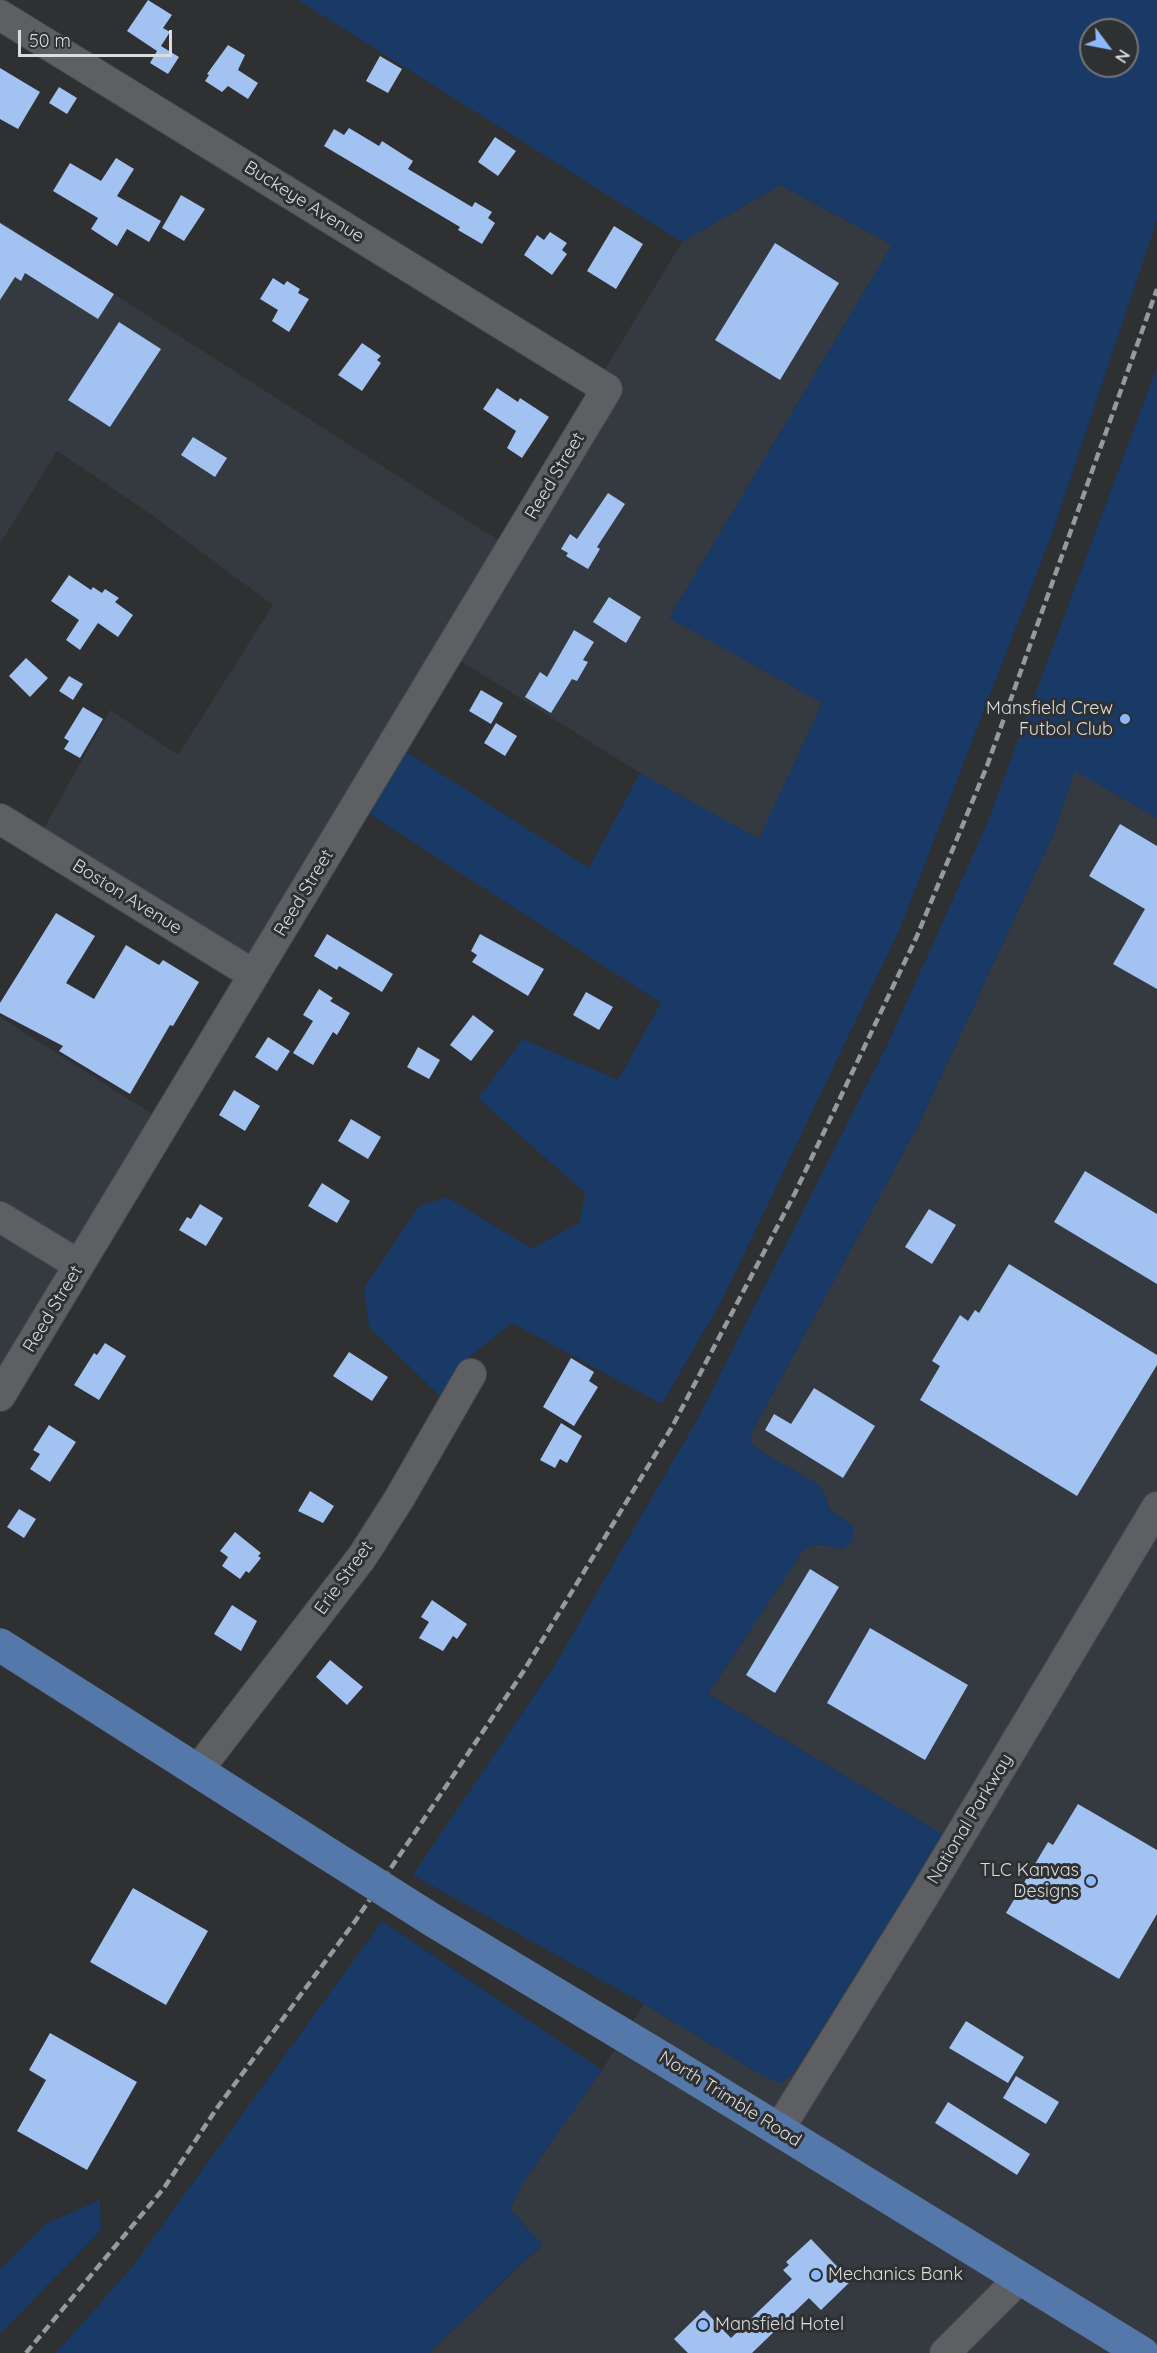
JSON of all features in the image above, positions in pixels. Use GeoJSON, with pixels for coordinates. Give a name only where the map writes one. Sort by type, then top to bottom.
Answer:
{"type":"FeatureCollection","features":[{"type":"Feature","properties":{"kind":"main road","name":"North Trimble Road"},"geometry":{"type":"LineString","coordinates":[[0,1645],[434,1921],[779,2129],[1143,2353]]}},
{"type":"Feature","properties":{"kind":"street","name":"Buckeye Avenue"},"geometry":{"type":"LineString","coordinates":[[0,15],[607,389]]}},
{"type":"Feature","properties":{"kind":"street","name":"Reed Street"},"geometry":{"type":"LineString","coordinates":[[0,1396],[607,389]]}},
{"type":"Feature","properties":{"kind":"street","name":"Boston Avenue"},"geometry":{"type":"LineString","coordinates":[[0,819],[254,975]]}},
{"type":"Feature","properties":{"kind":"street"},"geometry":{"type":"LineString","coordinates":[[0,1217],[79,1265]]}},
{"type":"Feature","properties":{"kind":"street","name":"Erie Street"},"geometry":{"type":"LineString","coordinates":[[198,1770],[362,1557],[399,1499],[471,1374]]}},
{"type":"Feature","properties":{"kind":"street","name":"National Parkway"},"geometry":{"type":"LineString","coordinates":[[779,2129],[925,1894],[1157,1507]]}},
{"type":"Feature","properties":{"kind":"street"},"geometry":{"type":"LineString","coordinates":[[945,2353],[1020,2278]]}},
{"type":"Feature","properties":{"kind":"shaded area"},"geometry":{"type":"Polygon","coordinates":[[[298,0],[1157,0],[1157,220],[1053,531],[901,926],[722,1300],[662,1404],[512,1323],[469,1357],[441,1397],[369,1327],[364,1288],[419,1206],[447,1197],[532,1249],[580,1222],[585,1193],[478,1098],[523,1039],[618,1080],[661,1003],[368,813],[405,751],[589,868],[640,773],[759,839],[822,703],[669,618],[892,245],[780,185],[682,242],[298,0]]]}},
{"type":"Feature","properties":{"kind":"shaded area"},"geometry":{"type":"Polygon","coordinates":[[[780,185],[892,245],[670,617],[822,703],[759,840],[640,773],[440,648],[247,959],[40,835],[110,710],[178,755],[273,605],[152,515],[57,451],[0,544],[0,221],[501,542],[682,242],[780,185]]]}},
{"type":"Feature","properties":{"kind":"shaded area"},"geometry":{"type":"Polygon","coordinates":[[[1157,367],[1157,818],[1075,771],[1054,833],[920,1122],[752,1432],[751,1441],[758,1450],[818,1484],[826,1496],[829,1509],[853,1526],[853,1540],[844,1549],[818,1544],[804,1549],[708,1694],[944,1835],[794,2073],[780,2083],[763,2076],[644,2004],[413,1875],[556,1663],[698,1418],[889,1041],[986,826],[1157,367]]]}},
{"type":"Feature","properties":{"kind":"shaded area"},"geometry":{"type":"Polygon","coordinates":[[[1075,770],[1157,818],[1157,2353],[429,2353],[542,2245],[510,2209],[522,2184],[602,2070],[644,2004],[763,2076],[780,2083],[794,2073],[919,1879],[943,1835],[708,1694],[804,1549],[818,1544],[844,1549],[853,1526],[829,1509],[826,1496],[818,1484],[758,1450],[751,1441],[752,1432],[920,1122],[1054,833],[1075,770]]]}},
{"type":"Feature","properties":{"kind":"shaded area"},"geometry":{"type":"Polygon","coordinates":[[[0,1017],[155,1116],[0,1370],[0,1017]]]}},
{"type":"Feature","properties":{"kind":"shaded area"},"geometry":{"type":"Polygon","coordinates":[[[382,1921],[602,2070],[522,2184],[510,2209],[542,2244],[429,2353],[56,2353],[132,2267],[382,1921]]]}},
{"type":"Feature","properties":{"kind":"shaded area"},"geometry":{"type":"Polygon","coordinates":[[[100,2200],[101,2230],[0,2334],[0,2269],[47,2223],[100,2200]]]}},
{"type":"Feature","properties":{"kind":"building"},"geometry":{"type":"Polygon","coordinates":[[[148,0],[172,15],[163,28],[170,32],[161,46],[179,57],[168,74],[150,63],[157,51],[127,31],[148,0]]]}},
{"type":"Feature","properties":{"kind":"building"},"geometry":{"type":"Polygon","coordinates":[[[228,45],[245,55],[238,70],[258,83],[248,99],[228,86],[222,92],[205,81],[209,75],[207,74],[228,45]]]}},
{"type":"Feature","properties":{"kind":"building"},"geometry":{"type":"Polygon","coordinates":[[[380,56],[402,69],[388,93],[366,81],[380,56]]]}},
{"type":"Feature","properties":{"kind":"building"},"geometry":{"type":"Polygon","coordinates":[[[0,68],[40,92],[18,129],[0,119],[0,68]]]}},
{"type":"Feature","properties":{"kind":"building"},"geometry":{"type":"Polygon","coordinates":[[[59,87],[77,98],[67,114],[49,103],[59,87]]]}},
{"type":"Feature","properties":{"kind":"building"},"geometry":{"type":"Polygon","coordinates":[[[349,128],[379,146],[382,141],[413,161],[408,169],[472,207],[475,202],[492,212],[488,218],[495,223],[482,244],[458,230],[460,227],[324,146],[334,129],[344,135],[349,128]]]}},
{"type":"Feature","properties":{"kind":"building"},"geometry":{"type":"Polygon","coordinates":[[[495,137],[516,151],[498,176],[478,162],[495,137]]]}},
{"type":"Feature","properties":{"kind":"building"},"geometry":{"type":"Polygon","coordinates":[[[116,158],[134,169],[117,196],[161,221],[149,242],[127,229],[117,246],[91,229],[98,218],[53,191],[70,163],[101,181],[116,158]]]}},
{"type":"Feature","properties":{"kind":"building"},"geometry":{"type":"Polygon","coordinates":[[[181,195],[205,209],[184,241],[162,228],[181,195]]]}},
{"type":"Feature","properties":{"kind":"building"},"geometry":{"type":"Polygon","coordinates":[[[0,223],[114,294],[98,319],[25,273],[21,281],[15,277],[0,300],[0,223]]]}},
{"type":"Feature","properties":{"kind":"building"},"geometry":{"type":"Polygon","coordinates":[[[614,226],[643,244],[616,289],[587,271],[614,226]]]}},
{"type":"Feature","properties":{"kind":"building"},"geometry":{"type":"Polygon","coordinates":[[[550,232],[567,243],[562,250],[567,254],[552,275],[524,255],[537,235],[544,240],[550,232]]]}},
{"type":"Feature","properties":{"kind":"building"},"geometry":{"type":"Polygon","coordinates":[[[775,243],[839,283],[780,380],[715,340],[775,243]]]}},
{"type":"Feature","properties":{"kind":"building"},"geometry":{"type":"Polygon","coordinates":[[[273,278],[284,285],[287,281],[300,289],[298,293],[309,299],[289,332],[272,321],[278,310],[260,299],[273,278]]]}},
{"type":"Feature","properties":{"kind":"building"},"geometry":{"type":"Polygon","coordinates":[[[119,322],[161,349],[110,427],[68,400],[119,322]]]}},
{"type":"Feature","properties":{"kind":"building"},"geometry":{"type":"Polygon","coordinates":[[[362,343],[381,356],[377,360],[381,363],[362,391],[338,375],[362,343]]]}},
{"type":"Feature","properties":{"kind":"building"},"geometry":{"type":"Polygon","coordinates":[[[497,388],[518,402],[520,398],[549,417],[522,458],[507,448],[516,431],[483,409],[497,388]]]}},
{"type":"Feature","properties":{"kind":"building"},"geometry":{"type":"Polygon","coordinates":[[[193,437],[227,458],[215,477],[181,455],[193,437]]]}},
{"type":"Feature","properties":{"kind":"building"},"geometry":{"type":"Polygon","coordinates":[[[608,493],[625,504],[597,547],[600,549],[588,569],[566,556],[568,553],[561,549],[570,534],[577,539],[608,493]]]}},
{"type":"Feature","properties":{"kind":"building"},"geometry":{"type":"Polygon","coordinates":[[[69,575],[91,590],[93,587],[102,593],[105,589],[119,598],[115,602],[133,615],[118,637],[98,623],[80,650],[66,640],[79,620],[51,601],[69,575]]]}},
{"type":"Feature","properties":{"kind":"building"},"geometry":{"type":"Polygon","coordinates":[[[609,597],[641,617],[626,643],[593,622],[609,597]]]}},
{"type":"Feature","properties":{"kind":"building"},"geometry":{"type":"Polygon","coordinates":[[[574,630],[594,642],[583,660],[588,662],[577,681],[572,679],[551,713],[525,697],[540,672],[547,677],[574,630]]]}},
{"type":"Feature","properties":{"kind":"building"},"geometry":{"type":"Polygon","coordinates":[[[26,658],[48,678],[30,697],[9,676],[26,658]]]}},
{"type":"Feature","properties":{"kind":"building"},"geometry":{"type":"Polygon","coordinates":[[[69,676],[83,684],[73,700],[59,691],[69,676]]]}},
{"type":"Feature","properties":{"kind":"building"},"geometry":{"type":"Polygon","coordinates":[[[481,690],[503,703],[491,724],[469,711],[481,690]]]}},
{"type":"Feature","properties":{"kind":"building"},"geometry":{"type":"Polygon","coordinates":[[[83,707],[103,719],[80,758],[64,749],[69,741],[64,738],[83,707]]]}},
{"type":"Feature","properties":{"kind":"building"},"geometry":{"type":"Polygon","coordinates":[[[496,723],[517,736],[505,756],[484,743],[496,723]]]}},
{"type":"Feature","properties":{"kind":"building"},"geometry":{"type":"Polygon","coordinates":[[[1120,824],[1157,846],[1157,989],[1113,964],[1145,909],[1089,876],[1120,824]]]}},
{"type":"Feature","properties":{"kind":"building"},"geometry":{"type":"Polygon","coordinates":[[[56,913],[95,936],[66,983],[94,999],[126,945],[159,965],[163,960],[199,982],[173,1026],[170,1025],[130,1094],[59,1051],[63,1046],[0,1013],[0,1003],[56,913]]]}},
{"type":"Feature","properties":{"kind":"building"},"geometry":{"type":"Polygon","coordinates":[[[327,934],[393,974],[382,992],[339,966],[337,970],[314,956],[327,934]]]}},
{"type":"Feature","properties":{"kind":"building"},"geometry":{"type":"Polygon","coordinates":[[[480,934],[544,969],[528,996],[472,962],[477,955],[471,951],[480,934]]]}},
{"type":"Feature","properties":{"kind":"building"},"geometry":{"type":"Polygon","coordinates":[[[319,989],[333,998],[330,1001],[350,1013],[337,1035],[333,1032],[313,1065],[293,1053],[313,1021],[303,1015],[319,989]]]}},
{"type":"Feature","properties":{"kind":"building"},"geometry":{"type":"Polygon","coordinates":[[[586,992],[613,1007],[599,1030],[573,1015],[586,992]]]}},
{"type":"Feature","properties":{"kind":"building"},"geometry":{"type":"Polygon","coordinates":[[[473,1015],[494,1031],[471,1061],[450,1045],[473,1015]]]}},
{"type":"Feature","properties":{"kind":"building"},"geometry":{"type":"Polygon","coordinates":[[[268,1037],[290,1051],[277,1071],[255,1057],[268,1037]]]}},
{"type":"Feature","properties":{"kind":"building"},"geometry":{"type":"Polygon","coordinates":[[[418,1047],[440,1060],[429,1079],[407,1067],[418,1047]]]}},
{"type":"Feature","properties":{"kind":"building"},"geometry":{"type":"Polygon","coordinates":[[[234,1090],[260,1106],[245,1131],[219,1115],[234,1090]]]}},
{"type":"Feature","properties":{"kind":"building"},"geometry":{"type":"Polygon","coordinates":[[[351,1119],[381,1137],[368,1159],[338,1141],[351,1119]]]}},
{"type":"Feature","properties":{"kind":"building"},"geometry":{"type":"Polygon","coordinates":[[[1085,1171],[1157,1214],[1157,1284],[1054,1222],[1085,1171]]]}},
{"type":"Feature","properties":{"kind":"building"},"geometry":{"type":"Polygon","coordinates":[[[322,1183],[350,1201],[337,1223],[308,1206],[322,1183]]]}},
{"type":"Feature","properties":{"kind":"building"},"geometry":{"type":"Polygon","coordinates":[[[200,1204],[223,1218],[206,1246],[179,1230],[187,1217],[191,1219],[200,1204]]]}},
{"type":"Feature","properties":{"kind":"building"},"geometry":{"type":"Polygon","coordinates":[[[929,1209],[956,1225],[932,1264],[905,1247],[929,1209]]]}},
{"type":"Feature","properties":{"kind":"building"},"geometry":{"type":"Polygon","coordinates":[[[1009,1264],[1157,1355],[1157,1365],[1077,1496],[920,1400],[940,1366],[932,1361],[960,1315],[968,1321],[975,1310],[979,1313],[1009,1264]]]}},
{"type":"Feature","properties":{"kind":"building"},"geometry":{"type":"Polygon","coordinates":[[[105,1343],[126,1356],[99,1400],[74,1385],[94,1353],[97,1355],[105,1343]]]}},
{"type":"Feature","properties":{"kind":"building"},"geometry":{"type":"Polygon","coordinates":[[[349,1352],[388,1377],[372,1401],[333,1376],[349,1352]]]}},
{"type":"Feature","properties":{"kind":"building"},"geometry":{"type":"Polygon","coordinates":[[[571,1358],[594,1372],[589,1381],[598,1387],[574,1426],[543,1407],[571,1358]]]}},
{"type":"Feature","properties":{"kind":"building"},"geometry":{"type":"Polygon","coordinates":[[[814,1388],[875,1426],[843,1478],[765,1430],[774,1414],[791,1424],[814,1388]]]}},
{"type":"Feature","properties":{"kind":"building"},"geometry":{"type":"Polygon","coordinates":[[[561,1423],[582,1436],[567,1463],[560,1459],[555,1468],[540,1460],[561,1423]]]}},
{"type":"Feature","properties":{"kind":"building"},"geometry":{"type":"Polygon","coordinates":[[[49,1425],[76,1442],[50,1482],[30,1469],[40,1454],[33,1450],[49,1425]]]}},
{"type":"Feature","properties":{"kind":"building"},"geometry":{"type":"Polygon","coordinates":[[[310,1491],[334,1506],[323,1523],[298,1511],[310,1491]]]}},
{"type":"Feature","properties":{"kind":"building"},"geometry":{"type":"Polygon","coordinates":[[[19,1509],[36,1519],[24,1538],[7,1527],[19,1509]]]}},
{"type":"Feature","properties":{"kind":"building"},"geometry":{"type":"Polygon","coordinates":[[[235,1532],[261,1553],[258,1556],[261,1558],[249,1573],[246,1571],[240,1579],[222,1566],[228,1557],[220,1551],[235,1532]]]}},
{"type":"Feature","properties":{"kind":"building"},"geometry":{"type":"Polygon","coordinates":[[[810,1569],[839,1587],[775,1693],[746,1675],[810,1569]]]}},
{"type":"Feature","properties":{"kind":"building"},"geometry":{"type":"Polygon","coordinates":[[[432,1600],[467,1624],[457,1639],[453,1636],[443,1651],[419,1638],[429,1622],[421,1617],[432,1600]]]}},
{"type":"Feature","properties":{"kind":"building"},"geometry":{"type":"Polygon","coordinates":[[[232,1605],[257,1621],[241,1651],[214,1634],[232,1605]]]}},
{"type":"Feature","properties":{"kind":"building"},"geometry":{"type":"Polygon","coordinates":[[[870,1628],[968,1685],[925,1760],[827,1703],[870,1628]]]}},
{"type":"Feature","properties":{"kind":"building"},"geometry":{"type":"Polygon","coordinates":[[[330,1660],[363,1687],[347,1705],[316,1677],[330,1660]]]}},
{"type":"Feature","properties":{"kind":"building","name":"TLC Kanvas Designs"},"geometry":{"type":"Polygon","coordinates":[[[1078,1804],[1157,1850],[1157,1914],[1119,1979],[1006,1913],[1048,1842],[1053,1845],[1078,1804]]]}},
{"type":"Feature","properties":{"kind":"building"},"geometry":{"type":"Polygon","coordinates":[[[133,1888],[208,1931],[166,2005],[90,1962],[133,1888]]]}},
{"type":"Feature","properties":{"kind":"building"},"geometry":{"type":"Polygon","coordinates":[[[966,2021],[1024,2057],[1008,2083],[949,2048],[966,2021]]]}},
{"type":"Feature","properties":{"kind":"building"},"geometry":{"type":"Polygon","coordinates":[[[50,2033],[137,2082],[87,2170],[17,2131],[46,2080],[29,2070],[50,2033]]]}},
{"type":"Feature","properties":{"kind":"building"},"geometry":{"type":"Polygon","coordinates":[[[1016,2076],[1059,2102],[1046,2124],[1003,2098],[1016,2076]]]}},
{"type":"Feature","properties":{"kind":"building"},"geometry":{"type":"Polygon","coordinates":[[[948,2102],[1030,2154],[1017,2175],[935,2123],[948,2102]]]}},
{"type":"Feature","properties":{"kind":"building"},"geometry":{"type":"Polygon","coordinates":[[[811,2239],[851,2281],[821,2310],[809,2298],[752,2353],[688,2353],[674,2339],[704,2310],[731,2338],[792,2279],[783,2270],[789,2265],[786,2262],[811,2239]]]}},
{"type":"Feature","properties":{"kind":"railway"},"geometry":{"type":"LineString","coordinates":[[26,2353],[164,2188],[217,2108],[356,1920],[523,1672],[672,1427],[795,1193],[917,936],[987,766],[1157,289]]}},
{"type":"Feature","properties":{"kind":"place","name":"Mansfield Crew Futbol Club"},"geometry":{"type":"Point","coordinates":[1125,719]}},
{"type":"Feature","properties":{"kind":"place","name":"TLC Kanvas Designs"},"geometry":{"type":"Point","coordinates":[1091,1881]}},
{"type":"Feature","properties":{"kind":"place","name":"Mechanics Bank"},"geometry":{"type":"Point","coordinates":[816,2275]}},
{"type":"Feature","properties":{"kind":"place","name":"Mansfield Hotel"},"geometry":{"type":"Point","coordinates":[703,2325]}}]}
